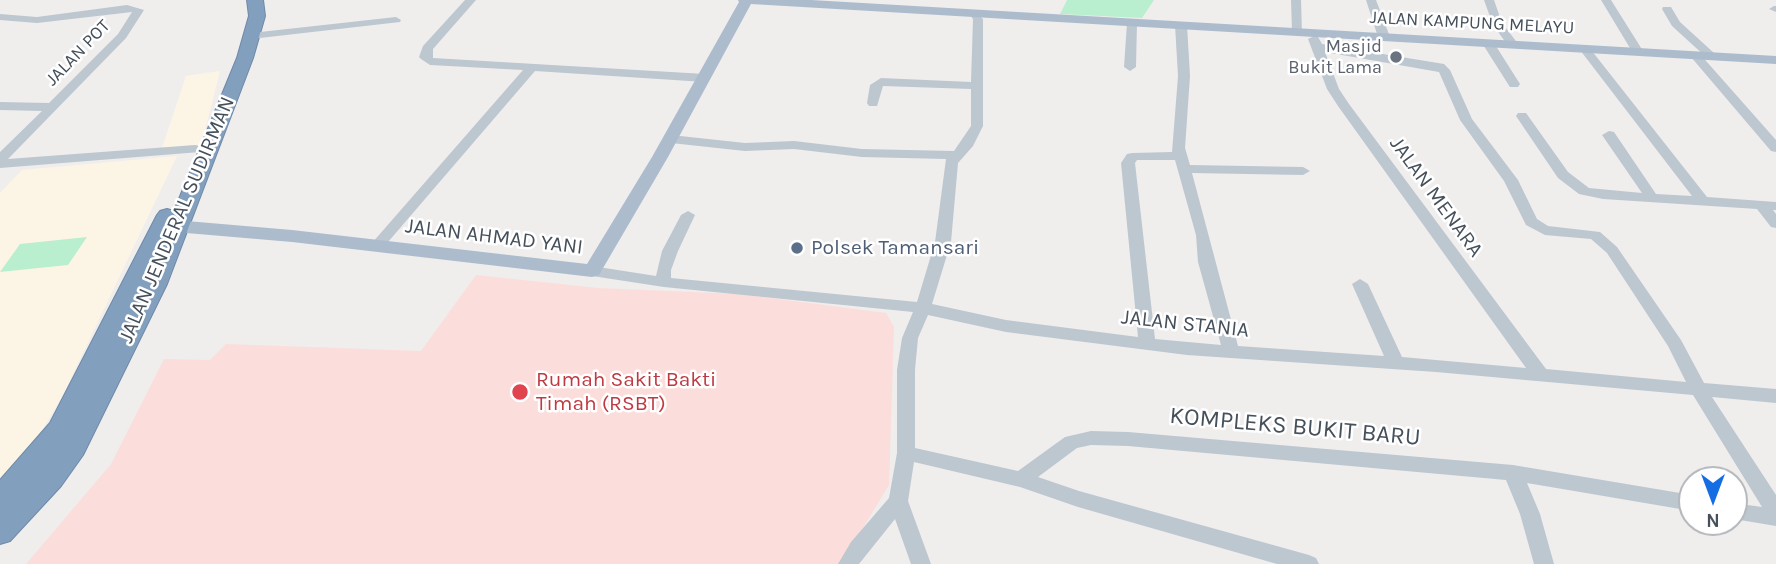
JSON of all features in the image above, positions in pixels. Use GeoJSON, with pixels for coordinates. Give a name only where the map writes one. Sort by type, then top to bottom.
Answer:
{"type":"FeatureCollection","features":[{"type":"Feature","properties":{"kind":"highway","name":"JALAN JENDERAL SUDIRMAN"},"geometry":{"type":"LineString","coordinates":[[240,0],[248,35]]}},
{"type":"Feature","properties":{"kind":"highway","name":"JALAN JENDERAL SUDIRMAN"},"geometry":{"type":"LineString","coordinates":[[0,500],[60,430],[171,226],[257,16],[255,0]]}},
{"type":"Feature","properties":{"kind":"highway","name":"JALAN JENDERAL SUDIRMAN"},"geometry":{"type":"LineString","coordinates":[[0,532],[51,478],[73,447],[156,284],[195,149],[232,74]]}},
{"type":"Feature","properties":{"kind":"main road","name":"JALAN KAMPUNG MELAYU"},"geometry":{"type":"LineString","coordinates":[[746,0],[979,17],[1181,26],[1309,37],[1384,37],[1776,60]]}},
{"type":"Feature","properties":{"kind":"main road","name":"JALAN AHMAD YANI"},"geometry":{"type":"LineString","coordinates":[[171,226],[592,271],[671,139],[746,0]]}},
{"type":"Feature","properties":{"kind":"main road"},"geometry":{"type":"LineString","coordinates":[[979,17],[981,0]]}},
{"type":"Feature","properties":{"kind":"main road"},"geometry":{"type":"LineString","coordinates":[[979,17],[989,0]]}},
{"type":"Feature","properties":{"kind":"street"},"geometry":{"type":"LineString","coordinates":[[471,0],[427,48],[425,57],[437,63],[705,78]]}},
{"type":"Feature","properties":{"kind":"street","name":"JALAN MENARA"},"geometry":{"type":"LineString","coordinates":[[1296,0],[1309,37],[1333,89],[1344,106],[1541,376]]}},
{"type":"Feature","properties":{"kind":"street"},"geometry":{"type":"LineString","coordinates":[[1371,0],[1384,37]]}},
{"type":"Feature","properties":{"kind":"street"},"geometry":{"type":"LineString","coordinates":[[1489,0],[1497,23],[1513,45]]}},
{"type":"Feature","properties":{"kind":"street"},"geometry":{"type":"LineString","coordinates":[[1606,0],[1637,51]]}},
{"type":"Feature","properties":{"kind":"street","name":"JALAN POT"},"geometry":{"type":"LineString","coordinates":[[0,17],[37,20],[127,8],[139,10],[122,36],[1,160]]}},
{"type":"Feature","properties":{"kind":"street"},"geometry":{"type":"LineString","coordinates":[[1667,9],[1675,24],[1710,55]]}},
{"type":"Feature","properties":{"kind":"street"},"geometry":{"type":"LineString","coordinates":[[921,564],[898,501],[906,453],[906,370],[910,338],[923,308],[943,242],[948,175],[956,155],[977,126],[979,17]]}},
{"type":"Feature","properties":{"kind":"street"},"geometry":{"type":"LineString","coordinates":[[248,35],[396,20]]}},
{"type":"Feature","properties":{"kind":"street"},"geometry":{"type":"LineString","coordinates":[[1130,67],[1132,23]]}},
{"type":"Feature","properties":{"kind":"street"},"geometry":{"type":"LineString","coordinates":[[1181,26],[1184,76],[1178,148],[1203,235],[1206,262],[1231,352]]}},
{"type":"Feature","properties":{"kind":"street"},"geometry":{"type":"LineString","coordinates":[[1309,37],[1444,70],[1466,120],[1511,180],[1531,222],[1545,230],[1587,233],[1603,240],[1668,334],[1708,407],[1776,512]]}},
{"type":"Feature","properties":{"kind":"street"},"geometry":{"type":"LineString","coordinates":[[1488,43],[1514,84]]}},
{"type":"Feature","properties":{"kind":"street"},"geometry":{"type":"LineString","coordinates":[[1584,48],[1703,201]]}},
{"type":"Feature","properties":{"kind":"street"},"geometry":{"type":"LineString","coordinates":[[1695,55],[1776,148]]}},
{"type":"Feature","properties":{"kind":"street"},"geometry":{"type":"LineString","coordinates":[[377,246],[531,68]]}},
{"type":"Feature","properties":{"kind":"street"},"geometry":{"type":"LineString","coordinates":[[873,103],[879,82],[978,86]]}},
{"type":"Feature","properties":{"kind":"street"},"geometry":{"type":"LineString","coordinates":[[0,106],[53,107]]}},
{"type":"Feature","properties":{"kind":"street"},"geometry":{"type":"LineString","coordinates":[[1522,116],[1563,175],[1584,191],[1768,206],[1776,224]]}},
{"type":"Feature","properties":{"kind":"street"},"geometry":{"type":"LineString","coordinates":[[1609,135],[1652,198]]}},
{"type":"Feature","properties":{"kind":"street"},"geometry":{"type":"LineString","coordinates":[[671,139],[746,147],[794,145],[862,153],[956,155]]}},
{"type":"Feature","properties":{"kind":"street","name":"JALAN POT"},"geometry":{"type":"LineString","coordinates":[[1,160],[195,149]]}},
{"type":"Feature","properties":{"kind":"street"},"geometry":{"type":"LineString","coordinates":[[1147,344],[1128,163],[1137,156],[1181,163],[1303,170]]}},
{"type":"Feature","properties":{"kind":"street"},"geometry":{"type":"LineString","coordinates":[[664,282],[663,270],[688,215]]}},
{"type":"Feature","properties":{"kind":"street","name":"JALAN STANIA"},"geometry":{"type":"LineString","coordinates":[[592,271],[664,282],[923,308],[1006,326],[1147,344],[1776,396]]}},
{"type":"Feature","properties":{"kind":"street"},"geometry":{"type":"LineString","coordinates":[[1360,284],[1396,364]]}},
{"type":"Feature","properties":{"kind":"street","name":"KOMPLEKS BUKIT BARU"},"geometry":{"type":"LineString","coordinates":[[1021,479],[1061,448],[1072,442],[1091,438],[1176,442],[1513,473],[1678,501]]}},
{"type":"Feature","properties":{"kind":"street"},"geometry":{"type":"LineString","coordinates":[[906,453],[1021,479],[1078,499],[1309,564]]}},
{"type":"Feature","properties":{"kind":"street"},"geometry":{"type":"LineString","coordinates":[[1513,473],[1530,514],[1544,564]]}},
{"type":"Feature","properties":{"kind":"street"},"geometry":{"type":"LineString","coordinates":[[848,564],[858,548],[898,501]]}},
{"type":"Feature","properties":{"kind":"street"},"geometry":{"type":"LineString","coordinates":[[1748,513],[1776,518]]}},
{"type":"Feature","properties":{"kind":"shaded area"},"geometry":{"type":"Polygon","coordinates":[[[220,71],[201,146],[162,148],[186,76],[220,71]]]}},
{"type":"Feature","properties":{"kind":"shaded area"},"geometry":{"type":"Polygon","coordinates":[[[177,156],[63,395],[40,434],[0,480],[0,193],[22,170],[177,156]]]}},
{"type":"Feature","properties":{"kind":"shaded area","name":"Rumah Sakit Bakti Timah (RSBT)"},"geometry":{"type":"Polygon","coordinates":[[[476,275],[598,288],[740,294],[886,313],[894,327],[889,485],[841,564],[26,564],[111,464],[164,359],[210,360],[226,344],[421,351],[476,275]]]}},
{"type":"Feature","properties":{"kind":"green space"},"geometry":{"type":"Polygon","coordinates":[[[1067,0],[1154,0],[1142,18],[1060,14],[1067,0]]]}},
{"type":"Feature","properties":{"kind":"green space"},"geometry":{"type":"Polygon","coordinates":[[[87,237],[68,265],[0,272],[20,244],[87,237]]]}},
{"type":"Feature","properties":{"kind":"place","name":"Masjid Bukit Lama"},"geometry":{"type":"Point","coordinates":[1396,57]}},
{"type":"Feature","properties":{"kind":"place","name":"Polsek Tamansari"},"geometry":{"type":"Point","coordinates":[797,248]}},
{"type":"Feature","properties":{"kind":"place","name":"Rumah Sakit Bakti Timah (RSBT)"},"geometry":{"type":"Point","coordinates":[520,392]}}]}
